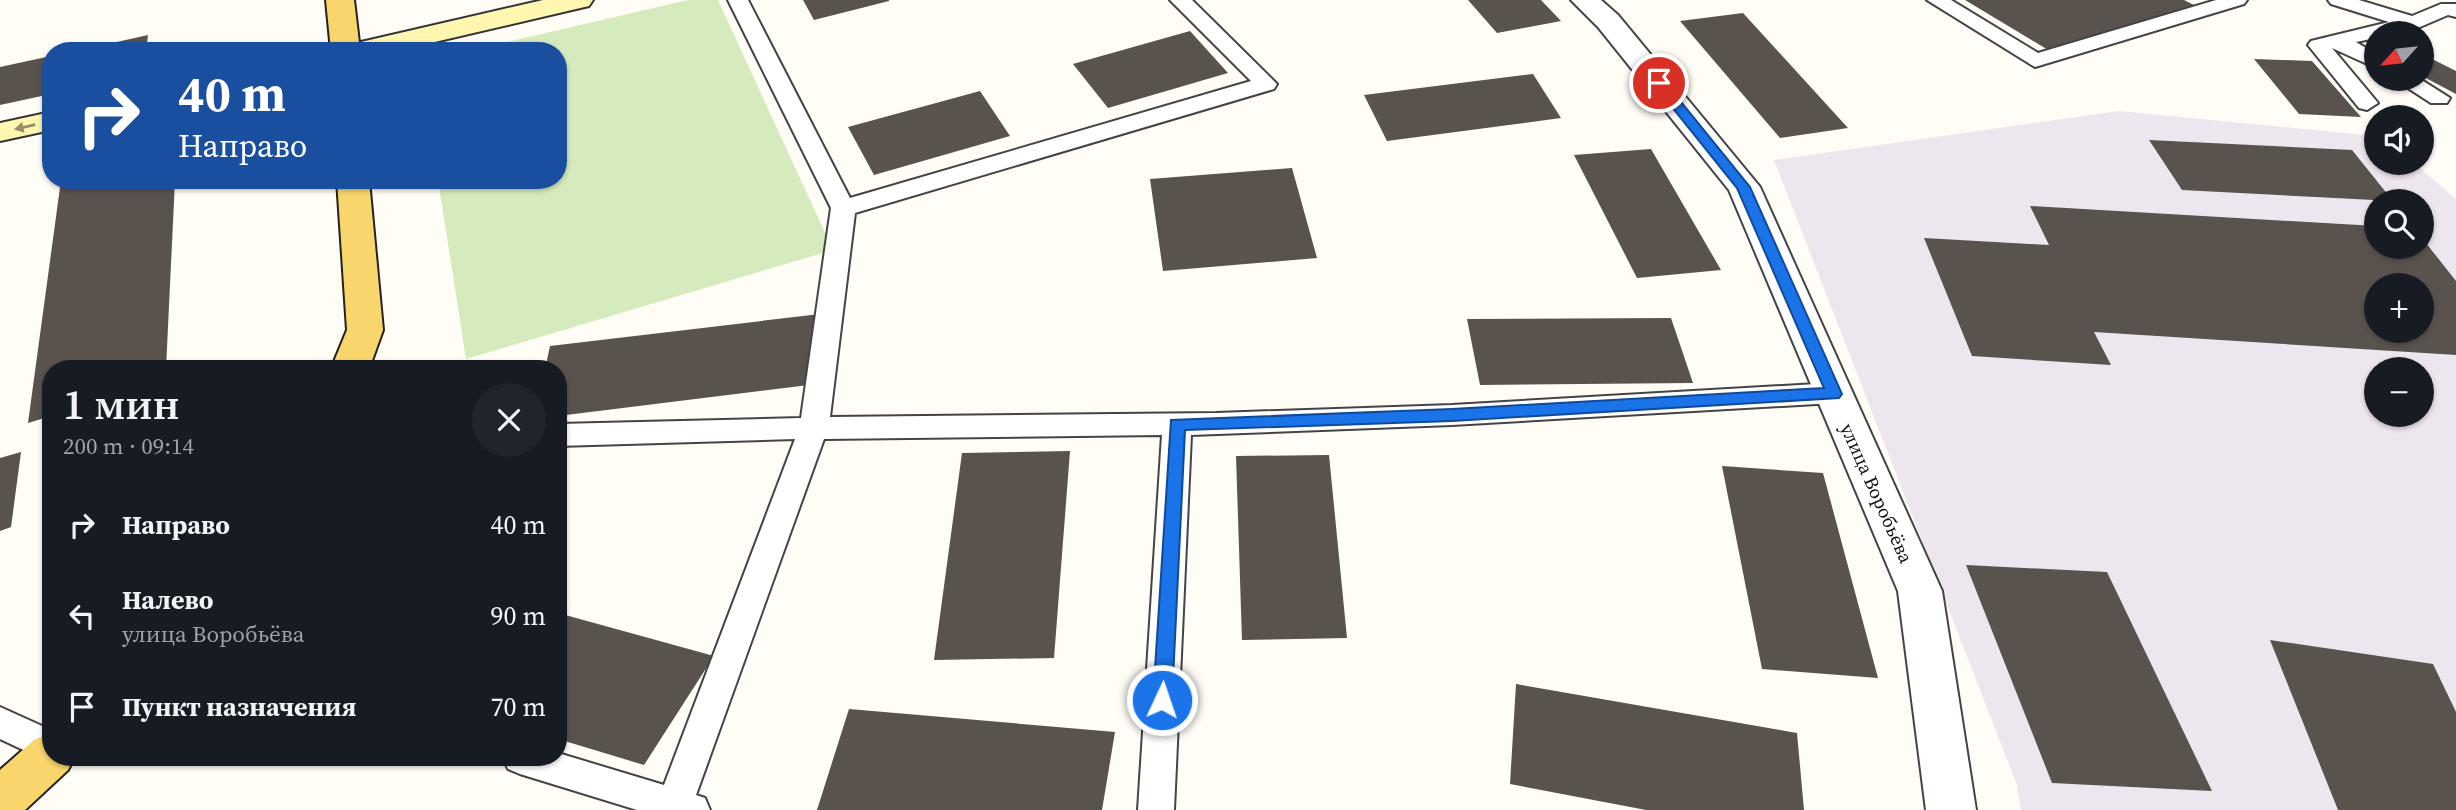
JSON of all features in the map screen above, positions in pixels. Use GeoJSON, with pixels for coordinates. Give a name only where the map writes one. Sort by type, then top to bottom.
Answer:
{"type":"FeatureCollection","features":[{"type":"Feature","properties":{"kind":"main road"},"geometry":{"type":"LineString","coordinates":[[340,0],[345,42]]}},
{"type":"Feature","properties":{"kind":"main road"},"geometry":{"type":"LineString","coordinates":[[354,189],[365,330],[354,360]]}},
{"type":"Feature","properties":{"kind":"main road"},"geometry":{"type":"LineString","coordinates":[[0,801],[42,763]]}},
{"type":"Feature","properties":{"kind":"street"},"geometry":{"type":"LineString","coordinates":[[397,42],[579,0]]}},
{"type":"Feature","properties":{"kind":"street","name":"улица Воробьёва"},"geometry":{"type":"LineString","coordinates":[[1585,0],[1608,21],[1744,187],[1920,591],[1951,810]]}},
{"type":"Feature","properties":{"kind":"street"},"geometry":{"type":"LineString","coordinates":[[0,132],[42,123]]}},
{"type":"Feature","properties":{"kind":"lane"},"geometry":{"type":"LineString","coordinates":[[545,766],[679,809],[814,428],[843,208],[737,0]]}},
{"type":"Feature","properties":{"kind":"lane"},"geometry":{"type":"LineString","coordinates":[[843,208],[1266,84],[1180,0]]}},
{"type":"Feature","properties":{"kind":"lane"},"geometry":{"type":"LineString","coordinates":[[1937,0],[2035,61],[2237,0]]}},
{"type":"Feature","properties":{"kind":"lane"},"geometry":{"type":"LineString","coordinates":[[2338,0],[2406,21]]}},
{"type":"Feature","properties":{"kind":"lane"},"geometry":{"type":"LineString","coordinates":[[2417,21],[2445,6]]}},
{"type":"Feature","properties":{"kind":"lane"},"geometry":{"type":"LineString","coordinates":[[2364,35],[2318,45],[2367,103]]}},
{"type":"Feature","properties":{"kind":"lane"},"geometry":{"type":"LineString","coordinates":[[2338,41],[2364,55]]}},
{"type":"Feature","properties":{"kind":"lane"},"geometry":{"type":"LineString","coordinates":[[2426,91],[2439,98]]}},
{"type":"Feature","properties":{"kind":"lane"},"geometry":{"type":"LineString","coordinates":[[567,435],[814,428],[1177,424],[1452,415],[1834,394]]}},
{"type":"Feature","properties":{"kind":"lane"},"geometry":{"type":"LineString","coordinates":[[1156,810],[1177,424]]}},
{"type":"Feature","properties":{"kind":"lane"},"geometry":{"type":"LineString","coordinates":[[0,722],[42,743]]}},
{"type":"Feature","properties":{"kind":"shaded area"},"geometry":{"type":"Polygon","coordinates":[[[2119,111],[2364,135],[2364,175],[2428,175],[2456,199],[2456,810],[2021,810],[2017,785],[1774,160],[2119,111]]]}},
{"type":"Feature","properties":{"kind":"green space"},"geometry":{"type":"Polygon","coordinates":[[[688,0],[718,0],[833,250],[466,359],[439,189],[567,189],[567,42],[507,42],[688,0]]]}},
{"type":"Feature","properties":{"kind":"building"},"geometry":{"type":"Polygon","coordinates":[[[803,0],[889,0],[889,1],[814,20],[803,0]]]}},
{"type":"Feature","properties":{"kind":"building"},"geometry":{"type":"Polygon","coordinates":[[[1468,0],[1541,0],[1561,21],[1497,33],[1468,0]]]}},
{"type":"Feature","properties":{"kind":"building"},"geometry":{"type":"Polygon","coordinates":[[[1965,0],[2184,0],[2194,5],[2055,54],[1965,0]]]}},
{"type":"Feature","properties":{"kind":"building"},"geometry":{"type":"Polygon","coordinates":[[[1743,13],[1848,128],[1780,138],[1680,21],[1743,13]]]}},
{"type":"Feature","properties":{"kind":"building"},"geometry":{"type":"Polygon","coordinates":[[[1190,31],[1228,73],[1108,108],[1073,64],[1190,31]]]}},
{"type":"Feature","properties":{"kind":"building"},"geometry":{"type":"Polygon","coordinates":[[[148,35],[147,42],[117,42],[148,35]]]}},
{"type":"Feature","properties":{"kind":"building"},"geometry":{"type":"Polygon","coordinates":[[[42,58],[42,96],[0,105],[0,67],[42,58]]]}},
{"type":"Feature","properties":{"kind":"building"},"geometry":{"type":"Polygon","coordinates":[[[2254,59],[2312,61],[2361,117],[2299,114],[2254,59]]]}},
{"type":"Feature","properties":{"kind":"building"},"geometry":{"type":"Polygon","coordinates":[[[2434,60],[2456,71],[2456,94],[2434,82],[2434,60]]]}},
{"type":"Feature","properties":{"kind":"building"},"geometry":{"type":"Polygon","coordinates":[[[1533,74],[1561,118],[1387,141],[1364,95],[1533,74]]]}},
{"type":"Feature","properties":{"kind":"building"},"geometry":{"type":"Polygon","coordinates":[[[980,91],[1010,136],[874,175],[848,127],[980,91]]]}},
{"type":"Feature","properties":{"kind":"building"},"geometry":{"type":"Polygon","coordinates":[[[2149,140],[2352,150],[2364,165],[2364,175],[2372,175],[2383,189],[2364,189],[2364,199],[2182,190],[2149,140]]]}},
{"type":"Feature","properties":{"kind":"building"},"geometry":{"type":"Polygon","coordinates":[[[1651,149],[1721,270],[1637,278],[1574,155],[1651,149]]]}},
{"type":"Feature","properties":{"kind":"building"},"geometry":{"type":"Polygon","coordinates":[[[1292,168],[1317,258],[1163,271],[1150,179],[1292,168]]]}},
{"type":"Feature","properties":{"kind":"building"},"geometry":{"type":"Polygon","coordinates":[[[60,189],[175,189],[166,360],[42,360],[42,419],[28,423],[60,189]]]}},
{"type":"Feature","properties":{"kind":"building"},"geometry":{"type":"Polygon","coordinates":[[[2030,206],[2364,225],[2364,259],[2434,259],[2434,253],[2456,281],[2456,355],[2094,332],[2111,365],[1972,356],[1924,238],[2049,245],[2030,206]]]}},
{"type":"Feature","properties":{"kind":"building"},"geometry":{"type":"Polygon","coordinates":[[[820,314],[817,384],[567,415],[567,360],[547,360],[550,346],[820,314]]]}},
{"type":"Feature","properties":{"kind":"building"},"geometry":{"type":"Polygon","coordinates":[[[1671,318],[1693,383],[1480,385],[1467,319],[1671,318]]]}},
{"type":"Feature","properties":{"kind":"building"},"geometry":{"type":"Polygon","coordinates":[[[1070,451],[1054,658],[934,660],[962,453],[1070,451]]]}},
{"type":"Feature","properties":{"kind":"building"},"geometry":{"type":"Polygon","coordinates":[[[21,452],[11,527],[0,531],[0,458],[21,452]]]}},
{"type":"Feature","properties":{"kind":"building"},"geometry":{"type":"Polygon","coordinates":[[[1329,455],[1347,638],[1242,640],[1236,456],[1329,455]]]}},
{"type":"Feature","properties":{"kind":"building"},"geometry":{"type":"Polygon","coordinates":[[[1722,466],[1823,473],[1878,678],[1762,669],[1722,466]]]}},
{"type":"Feature","properties":{"kind":"building"},"geometry":{"type":"Polygon","coordinates":[[[1966,565],[2107,572],[2212,791],[2052,783],[1966,565]]]}},
{"type":"Feature","properties":{"kind":"building"},"geometry":{"type":"Polygon","coordinates":[[[567,615],[714,656],[644,765],[567,742],[567,615]]]}},
{"type":"Feature","properties":{"kind":"building"},"geometry":{"type":"Polygon","coordinates":[[[2270,640],[2433,664],[2456,712],[2456,810],[2338,810],[2270,640]]]}},
{"type":"Feature","properties":{"kind":"building"},"geometry":{"type":"Polygon","coordinates":[[[1516,684],[1797,733],[1804,810],[1646,810],[1510,784],[1516,684]]]}},
{"type":"Feature","properties":{"kind":"building"},"geometry":{"type":"Polygon","coordinates":[[[849,709],[1115,732],[1102,810],[817,810],[849,709]]]}},
{"type":"Feature","properties":{"kind":"route"},"geometry":{"type":"LineString","coordinates":[[1162,700],[1177,424],[1452,415],[1834,394],[1744,187],[1659,83]]}}]}
